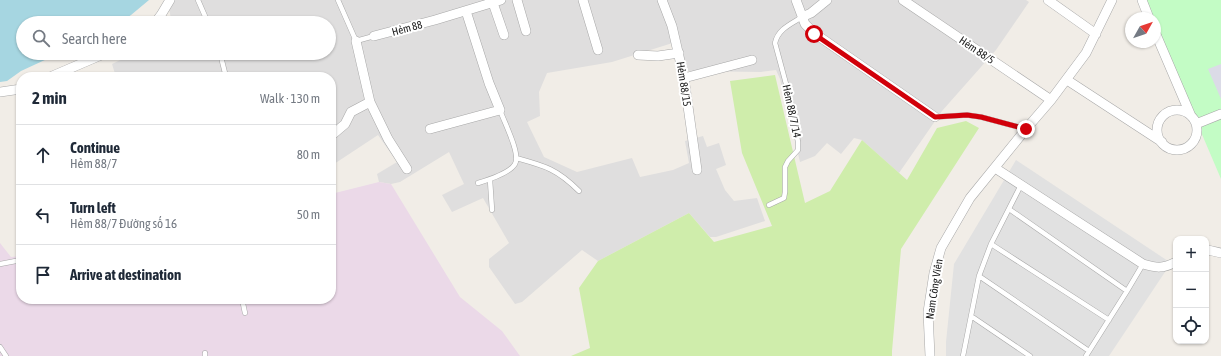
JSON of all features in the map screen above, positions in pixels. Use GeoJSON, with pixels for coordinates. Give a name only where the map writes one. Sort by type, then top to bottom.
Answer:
{"type":"FeatureCollection","features":[{"type":"Feature","properties":{"kind":"street"},"geometry":{"type":"LineString","coordinates":[[160,16],[170,0]]}},
{"type":"Feature","properties":{"kind":"street"},"geometry":{"type":"LineString","coordinates":[[517,0],[526,31]]}},
{"type":"Feature","properties":{"kind":"street"},"geometry":{"type":"LineString","coordinates":[[583,0],[598,50]]}},
{"type":"Feature","properties":{"kind":"street","name":"Hẻm 88/15"},"geometry":{"type":"LineString","coordinates":[[662,0],[672,26],[679,53],[697,170]]}},
{"type":"Feature","properties":{"kind":"street"},"geometry":{"type":"LineString","coordinates":[[796,0],[805,24],[814,34],[935,117]]}},
{"type":"Feature","properties":{"kind":"street"},"geometry":{"type":"LineString","coordinates":[[802,17],[811,13],[827,0]]}},
{"type":"Feature","properties":{"kind":"street","name":"Hẻm 88/5"},"geometry":{"type":"LineString","coordinates":[[903,0],[1051,100]]}},
{"type":"Feature","properties":{"kind":"street"},"geometry":{"type":"LineString","coordinates":[[1048,0],[1096,34]]}},
{"type":"Feature","properties":{"kind":"street","name":"Nam Công Viên"},"geometry":{"type":"LineString","coordinates":[[930,356],[928,312],[934,273],[941,248],[970,198],[1067,80],[1086,53],[1112,0]]}},
{"type":"Feature","properties":{"kind":"street"},"geometry":{"type":"LineString","coordinates":[[1142,0],[1147,12]]}},
{"type":"Feature","properties":{"kind":"street"},"geometry":{"type":"LineString","coordinates":[[495,1],[504,35]]}},
{"type":"Feature","properties":{"kind":"street","name":"Hẻm 88"},"geometry":{"type":"LineString","coordinates":[[374,36],[404,29],[495,1]]}},
{"type":"Feature","properties":{"kind":"street"},"geometry":{"type":"LineString","coordinates":[[430,130],[500,110],[489,83],[466,11]]}},
{"type":"Feature","properties":{"kind":"street"},"geometry":{"type":"LineString","coordinates":[[356,41],[370,102],[388,139],[407,169]]}},
{"type":"Feature","properties":{"kind":"street"},"geometry":{"type":"LineString","coordinates":[[1067,80],[1166,146],[1172,149],[1184,149],[1193,142],[1196,136],[1196,124],[1191,116],[1161,46]]}},
{"type":"Feature","properties":{"kind":"street"},"geometry":{"type":"LineString","coordinates":[[638,55],[658,56],[679,53]]}},
{"type":"Feature","properties":{"kind":"street"},"geometry":{"type":"LineString","coordinates":[[68,72],[92,60]]}},
{"type":"Feature","properties":{"kind":"street"},"geometry":{"type":"LineString","coordinates":[[684,78],[752,60]]}},
{"type":"Feature","properties":{"kind":"street"},"geometry":{"type":"LineString","coordinates":[[0,92],[16,90]]}},
{"type":"Feature","properties":{"kind":"street"},"geometry":{"type":"LineString","coordinates":[[336,132],[345,124],[351,112],[370,102]]}},
{"type":"Feature","properties":{"kind":"street"},"geometry":{"type":"LineString","coordinates":[[1162,142],[1159,136],[1158,124],[1166,113],[1179,110],[1191,116]]}},
{"type":"Feature","properties":{"kind":"street"},"geometry":{"type":"LineString","coordinates":[[1196,124],[1221,114]]}},
{"type":"Feature","properties":{"kind":"street"},"geometry":{"type":"LineString","coordinates":[[995,168],[1143,264],[1157,268],[1173,263]]}},
{"type":"Feature","properties":{"kind":"street"},"geometry":{"type":"LineString","coordinates":[[1209,250],[1221,253]]}},
{"type":"Feature","properties":{"kind":"lane"},"geometry":{"type":"LineString","coordinates":[[198,0],[205,16]]}},
{"type":"Feature","properties":{"kind":"lane"},"geometry":{"type":"LineString","coordinates":[[338,0],[356,41]]}},
{"type":"Feature","properties":{"kind":"lane","name":"Hẻm 88/7/14"},"geometry":{"type":"LineString","coordinates":[[769,204],[784,198],[786,192],[785,167],[788,161],[798,150],[792,106],[775,43],[776,37],[779,32],[802,17]]}},
{"type":"Feature","properties":{"kind":"lane","name":"Hẻm 88"},"geometry":{"type":"LineString","coordinates":[[356,41],[374,36]]}},
{"type":"Feature","properties":{"kind":"lane"},"geometry":{"type":"LineString","coordinates":[[222,60],[225,72]]}},
{"type":"Feature","properties":{"kind":"lane"},"geometry":{"type":"LineString","coordinates":[[478,183],[490,180],[512,168],[515,164],[515,148],[500,110]]}},
{"type":"Feature","properties":{"kind":"lane"},"geometry":{"type":"LineString","coordinates":[[935,117],[967,115],[981,117],[1026,129]]}},
{"type":"Feature","properties":{"kind":"lane"},"geometry":{"type":"LineString","coordinates":[[516,158],[556,171],[580,191]]}},
{"type":"Feature","properties":{"kind":"lane"},"geometry":{"type":"LineString","coordinates":[[490,180],[492,210]]}},
{"type":"Feature","properties":{"kind":"lane"},"geometry":{"type":"LineString","coordinates":[[963,356],[979,276],[991,244],[1021,185]]}},
{"type":"Feature","properties":{"kind":"lane"},"geometry":{"type":"LineString","coordinates":[[1008,209],[1127,291]]}},
{"type":"Feature","properties":{"kind":"lane"},"geometry":{"type":"LineString","coordinates":[[991,244],[1109,320]]}},
{"type":"Feature","properties":{"kind":"lane"},"geometry":{"type":"LineString","coordinates":[[0,264],[16,261]]}},
{"type":"Feature","properties":{"kind":"lane"},"geometry":{"type":"LineString","coordinates":[[1086,356],[1143,264]]}},
{"type":"Feature","properties":{"kind":"lane"},"geometry":{"type":"LineString","coordinates":[[979,276],[1089,351]]}},
{"type":"Feature","properties":{"kind":"lane"},"geometry":{"type":"LineString","coordinates":[[243,304],[245,313]]}},
{"type":"Feature","properties":{"kind":"lane"},"geometry":{"type":"LineString","coordinates":[[971,316],[1030,356]]}},
{"type":"Feature","properties":{"kind":"lane"},"geometry":{"type":"LineString","coordinates":[[0,347],[6,356]]}},
{"type":"Feature","properties":{"kind":"shaded area"},"geometry":{"type":"Polygon","coordinates":[[[167,0],[1026,0],[1029,2],[996,50],[942,111],[899,173],[862,140],[854,138],[841,154],[827,143],[815,156],[800,162],[780,79],[776,70],[761,72],[688,71],[679,41],[612,62],[547,73],[539,92],[540,116],[527,122],[544,157],[577,172],[632,158],[640,177],[673,170],[689,163],[685,141],[703,136],[707,147],[719,143],[726,165],[716,169],[725,190],[734,201],[757,198],[765,221],[716,237],[710,237],[689,213],[598,261],[582,250],[522,302],[515,304],[489,267],[489,259],[509,243],[483,198],[452,212],[442,195],[464,184],[449,152],[400,182],[391,184],[379,182],[377,174],[397,162],[378,135],[336,163],[336,72],[114,72],[112,64],[120,60],[336,60],[336,16],[170,16],[167,0]]]}},
{"type":"Feature","properties":{"kind":"shaded area"},"geometry":{"type":"Polygon","coordinates":[[[1221,64],[1221,99],[1208,69],[1221,64]]]}},
{"type":"Feature","properties":{"kind":"shaded area"},"geometry":{"type":"Polygon","coordinates":[[[1016,160],[1171,263],[1109,356],[946,356],[946,342],[954,264],[1016,160]]]}},
{"type":"Feature","properties":{"kind":"shaded area"},"geometry":{"type":"Polygon","coordinates":[[[379,182],[391,184],[460,297],[502,331],[520,356],[0,356],[0,243],[11,257],[16,256],[16,304],[336,304],[336,193],[379,182]]]}},
{"type":"Feature","properties":{"kind":"green space"},"geometry":{"type":"Polygon","coordinates":[[[1145,0],[1221,0],[1221,179],[1161,38],[1161,12],[1150,12],[1145,0]]]}},
{"type":"Feature","properties":{"kind":"green space"},"geometry":{"type":"Polygon","coordinates":[[[775,75],[805,203],[830,191],[862,140],[907,180],[937,128],[966,121],[979,128],[901,249],[892,356],[571,356],[590,348],[579,288],[598,261],[689,213],[714,242],[772,226],[742,153],[730,81],[775,75]]]}},
{"type":"Feature","properties":{"kind":"water"},"geometry":{"type":"Polygon","coordinates":[[[0,0],[149,0],[130,16],[16,16],[16,60],[45,60],[20,72],[16,72],[16,75],[7,81],[0,82],[0,0]]]}},
{"type":"Feature","properties":{"kind":"route"},"geometry":{"type":"LineString","coordinates":[[814,34],[935,117],[967,115],[981,117],[1026,129]]}}]}
